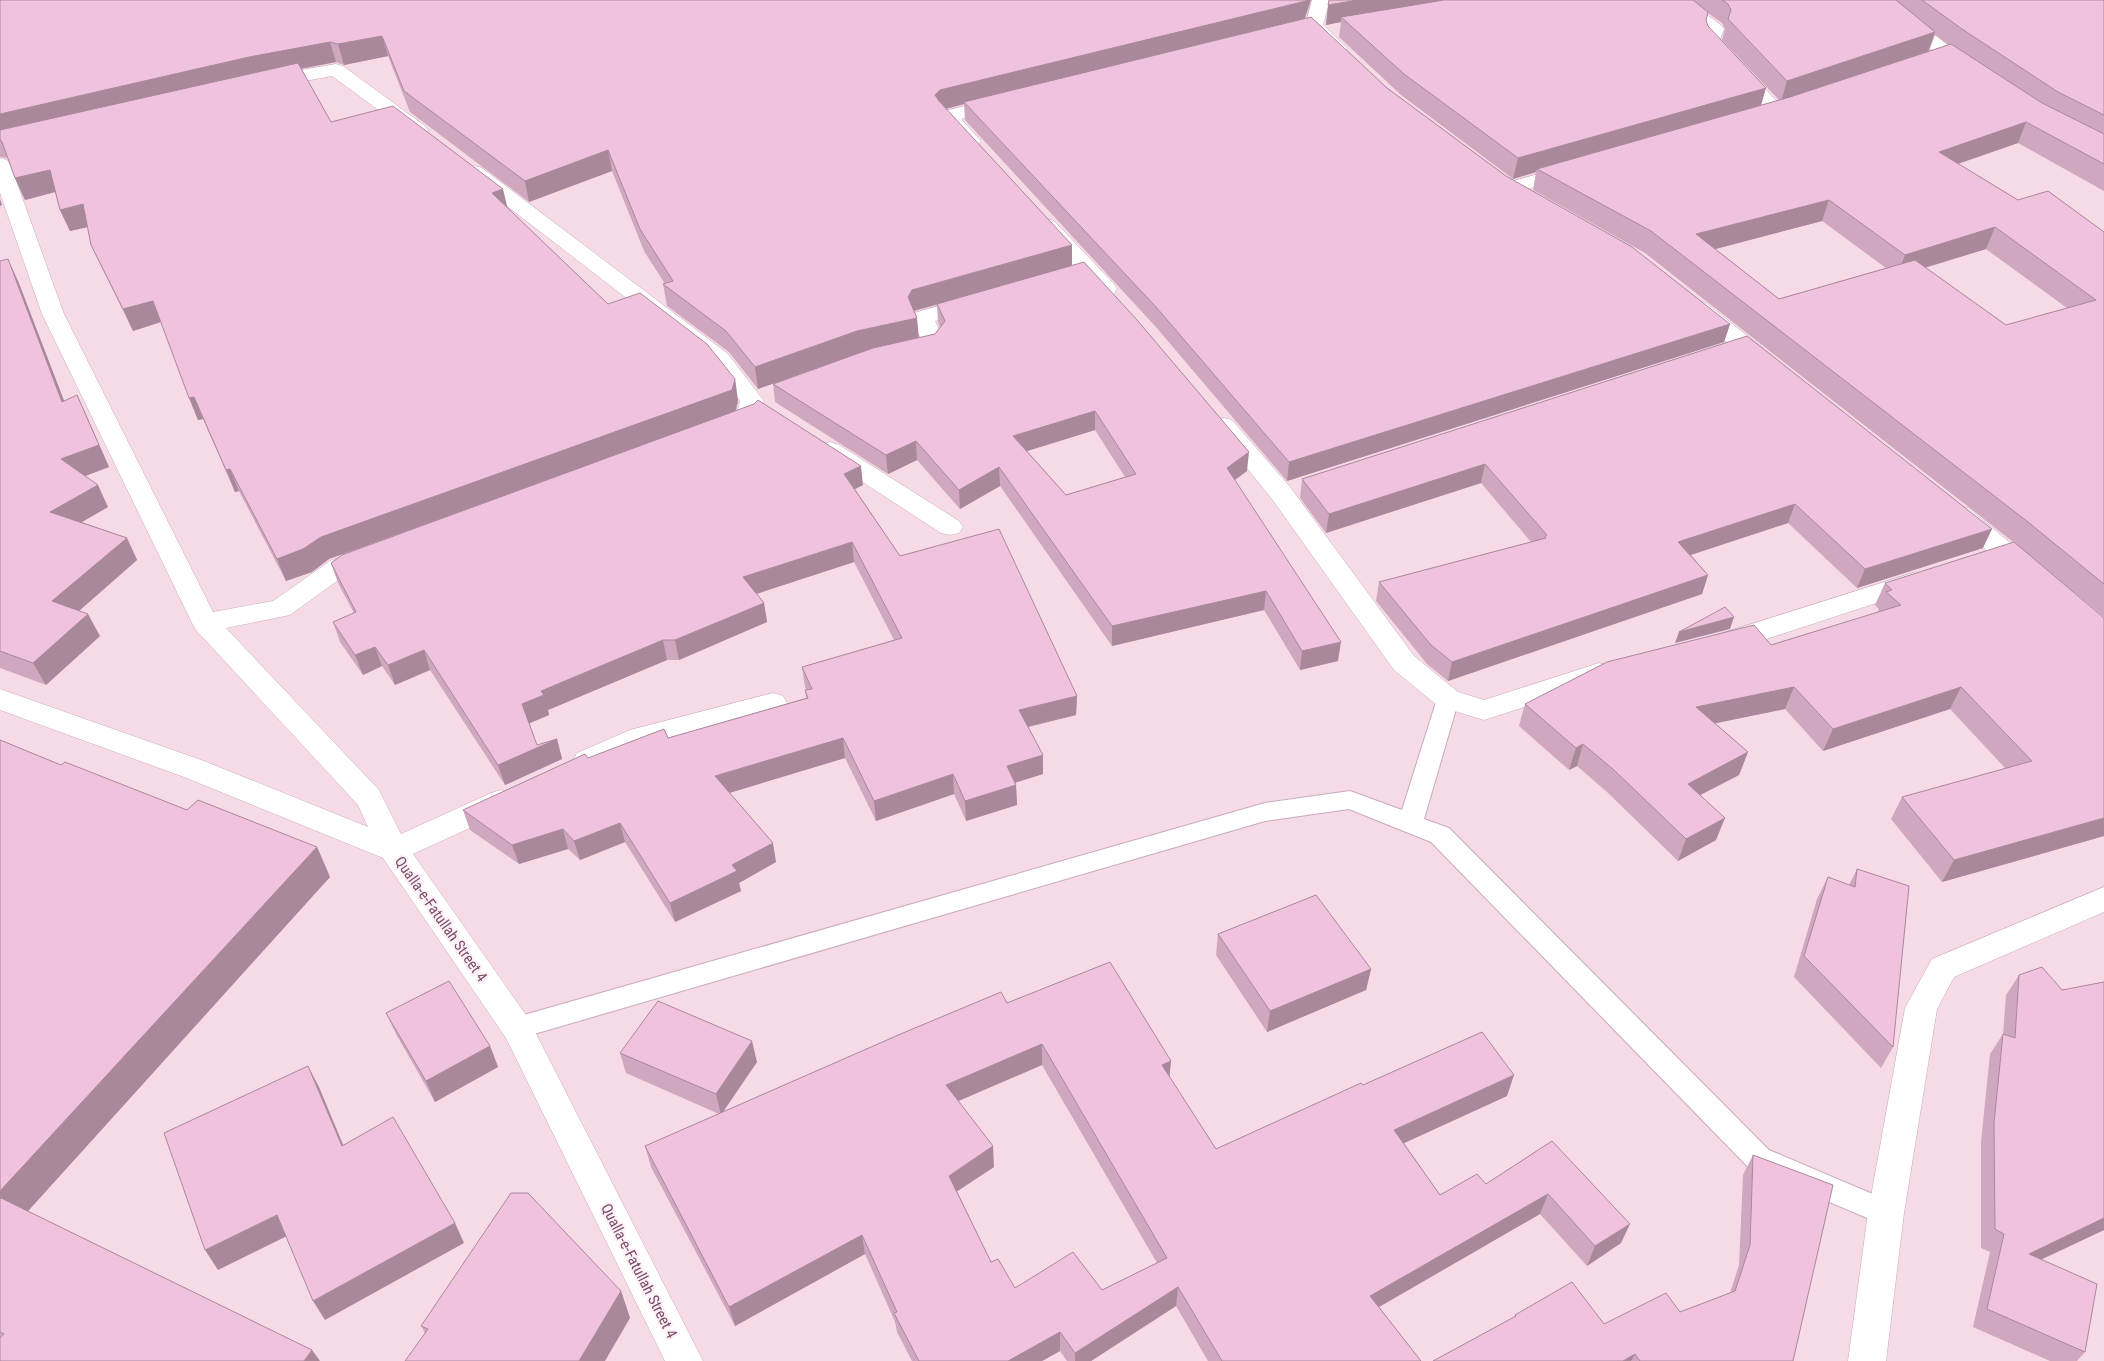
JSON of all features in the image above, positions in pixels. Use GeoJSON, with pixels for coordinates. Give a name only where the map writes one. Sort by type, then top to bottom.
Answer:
{"type":"FeatureCollection","features":[{"type":"Feature","properties":{"kind":"street"},"geometry":{"type":"LineString","coordinates":[[1320,0],[1318,30],[1350,60]]}},
{"type":"Feature","properties":{"kind":"street"},"geometry":{"type":"LineString","coordinates":[[1674,0],[1715,29],[1711,41],[1785,109],[1757,117]]}},
{"type":"Feature","properties":{"kind":"street"},"geometry":{"type":"LineString","coordinates":[[1876,0],[1937,58],[1986,81]]}},
{"type":"Feature","properties":{"kind":"street"},"geometry":{"type":"LineString","coordinates":[[246,87],[336,70],[431,139]]}},
{"type":"Feature","properties":{"kind":"street"},"geometry":{"type":"LineString","coordinates":[[982,152],[948,116],[1016,99]]}},
{"type":"Feature","properties":{"kind":"street"},"geometry":{"type":"LineString","coordinates":[[462,162],[720,359],[764,403],[748,417],[702,434]]}},
{"type":"Feature","properties":{"kind":"street"},"geometry":{"type":"LineString","coordinates":[[0,164],[53,314],[205,623],[369,798],[394,850],[526,790]]}},
{"type":"Feature","properties":{"kind":"street"},"geometry":{"type":"LineString","coordinates":[[1535,202],[1502,182],[1586,166]]}},
{"type":"Feature","properties":{"kind":"street"},"geometry":{"type":"LineString","coordinates":[[1035,211],[1079,273],[1120,305]]}},
{"type":"Feature","properties":{"kind":"street"},"geometry":{"type":"LineString","coordinates":[[1682,296],[1783,375]]}},
{"type":"Feature","properties":{"kind":"street"},"geometry":{"type":"LineString","coordinates":[[884,356],[928,346],[933,340],[922,318],[996,297]]}},
{"type":"Feature","properties":{"kind":"street"},"geometry":{"type":"LineString","coordinates":[[1716,354],[1744,345]]}},
{"type":"Feature","properties":{"kind":"street"},"geometry":{"type":"LineString","coordinates":[[1210,409],[1290,490],[1404,663],[1448,699],[1484,710],[1596,673],[1624,667]]}},
{"type":"Feature","properties":{"kind":"street"},"geometry":{"type":"LineString","coordinates":[[810,438],[950,527]]}},
{"type":"Feature","properties":{"kind":"street"},"geometry":{"type":"LineString","coordinates":[[1945,503],[2044,584]]}},
{"type":"Feature","properties":{"kind":"street"},"geometry":{"type":"LineString","coordinates":[[205,623],[281,609],[339,567],[385,550]]}},
{"type":"Feature","properties":{"kind":"street"},"geometry":{"type":"LineString","coordinates":[[1978,561],[2006,552]]}},
{"type":"Feature","properties":{"kind":"street"},"geometry":{"type":"LineString","coordinates":[[1698,650],[1941,573]]}},
{"type":"Feature","properties":{"kind":"street","name":"Qualla-e-Fatullah Street 4"},"geometry":{"type":"LineString","coordinates":[[0,700],[194,769],[394,850],[516,1028],[684,1361]]}},
{"type":"Feature","properties":{"kind":"street"},"geometry":{"type":"LineString","coordinates":[[561,774],[640,737],[773,702]]}},
{"type":"Feature","properties":{"kind":"street"},"geometry":{"type":"LineString","coordinates":[[1866,1361],[1886,1213],[1921,1008],[1944,968],[2104,899]]}},
{"type":"Feature","properties":{"kind":"lane"},"geometry":{"type":"LineString","coordinates":[[1410,824],[1448,699]]}},
{"type":"Feature","properties":{"kind":"lane"},"geometry":{"type":"LineString","coordinates":[[516,1028],[1264,812],[1350,800],[1440,835],[1759,1158],[1886,1213]]}},
{"type":"Feature","properties":{"kind":"shaded area"},"geometry":{"type":"Polygon","coordinates":[[[0,0],[2104,0],[2104,1361],[0,1361],[0,0]]]}},
{"type":"Feature","properties":{"kind":"building"},"geometry":{"type":"Polygon","coordinates":[[[0,0],[1307,0],[940,90],[935,95],[939,101],[1072,245],[912,290],[908,297],[917,318],[857,331],[755,367],[726,331],[663,284],[673,281],[640,229],[608,150],[525,181],[404,91],[382,36],[338,44],[330,42],[249,57],[0,114],[0,0]]]}},
{"type":"Feature","properties":{"kind":"building"},"geometry":{"type":"Polygon","coordinates":[[[1329,0],[1358,0],[1328,5],[1329,0]]]}},
{"type":"Feature","properties":{"kind":"building"},"geometry":{"type":"Polygon","coordinates":[[[1444,0],[1693,0],[1708,12],[1706,20],[1708,26],[1766,88],[1518,158],[1404,74],[1341,17],[1444,0]]]}},
{"type":"Feature","properties":{"kind":"building"},"geometry":{"type":"Polygon","coordinates":[[[1722,0],[1896,0],[1935,32],[1787,81],[1728,19],[1731,10],[1728,4],[1722,0]]]}},
{"type":"Feature","properties":{"kind":"building"},"geometry":{"type":"Polygon","coordinates":[[[1922,0],[2104,0],[2104,115],[2058,92],[1962,29],[1922,0]]]}},
{"type":"Feature","properties":{"kind":"building"},"geometry":{"type":"Polygon","coordinates":[[[1311,17],[1387,88],[1506,176],[1632,247],[1730,324],[1289,462],[1156,307],[964,102],[1311,17]]]}},
{"type":"Feature","properties":{"kind":"building"},"geometry":{"type":"Polygon","coordinates":[[[1951,44],[2042,103],[2104,134],[2104,164],[2026,122],[1939,152],[2018,200],[2048,191],[2104,232],[2104,584],[2028,522],[1651,231],[1537,169],[1790,97],[1951,44]],[[1829,200],[1696,234],[1779,299],[1915,260],[2006,325],[2096,300],[1995,227],[1905,255],[1829,200]]]}},
{"type":"Feature","properties":{"kind":"building"},"geometry":{"type":"Polygon","coordinates":[[[298,63],[331,122],[393,106],[503,189],[492,193],[608,304],[640,293],[707,344],[735,379],[732,390],[321,537],[303,549],[277,559],[230,469],[226,470],[194,397],[189,398],[153,301],[123,309],[91,245],[83,204],[60,210],[50,170],[15,178],[0,139],[0,130],[298,63]]]}},
{"type":"Feature","properties":{"kind":"building"},"geometry":{"type":"Polygon","coordinates":[[[8,259],[62,402],[77,395],[99,445],[61,459],[98,485],[50,512],[127,538],[52,601],[88,614],[33,663],[0,651],[0,261],[8,259]]]}},
{"type":"Feature","properties":{"kind":"building"},"geometry":{"type":"Polygon","coordinates":[[[1084,262],[1137,320],[1249,452],[1227,468],[1341,642],[1302,651],[1266,591],[1112,626],[999,467],[959,490],[916,441],[886,455],[773,384],[873,348],[935,334],[945,321],[937,304],[1084,262]],[[1095,411],[1013,436],[1066,495],[1136,474],[1095,411]]]}},
{"type":"Feature","properties":{"kind":"building"},"geometry":{"type":"Polygon","coordinates":[[[1747,336],[1992,529],[1865,569],[1795,504],[1678,542],[1708,575],[1452,662],[1431,645],[1379,582],[1546,538],[1545,536],[1547,535],[1485,464],[1329,514],[1302,479],[1747,336]]]}},
{"type":"Feature","properties":{"kind":"building"},"geometry":{"type":"Polygon","coordinates":[[[758,400],[861,466],[844,474],[900,556],[999,529],[1077,696],[1019,710],[1043,755],[1007,766],[1016,785],[965,801],[953,774],[874,801],[843,738],[715,776],[773,843],[732,865],[737,871],[670,903],[620,823],[574,841],[563,829],[512,845],[463,810],[585,754],[588,758],[664,729],[668,738],[808,698],[805,690],[812,689],[802,667],[902,638],[852,542],[743,577],[764,603],[675,640],[663,640],[541,691],[544,695],[522,704],[537,745],[557,739],[498,765],[424,650],[388,665],[375,647],[355,655],[333,622],[356,612],[331,563],[342,555],[754,404],[758,400]]]}},
{"type":"Feature","properties":{"kind":"building"},"geometry":{"type":"Polygon","coordinates":[[[2014,542],[2104,618],[2104,818],[1954,860],[1902,797],[2032,761],[1961,687],[1833,729],[1794,687],[1696,707],[1748,752],[1688,784],[1725,818],[1686,839],[1614,770],[1583,744],[1576,748],[1525,704],[1607,662],[1754,625],[1771,645],[1901,605],[1886,592],[1892,590],[1885,583],[2014,542]]]}},
{"type":"Feature","properties":{"kind":"building"},"geometry":{"type":"Polygon","coordinates":[[[1725,607],[1734,617],[1679,632],[1725,607]]]}},
{"type":"Feature","properties":{"kind":"building"},"geometry":{"type":"Polygon","coordinates":[[[0,740],[61,765],[65,762],[187,810],[198,800],[317,847],[0,1191],[0,740]]]}},
{"type":"Feature","properties":{"kind":"building"},"geometry":{"type":"Polygon","coordinates":[[[1857,869],[1909,886],[1893,1047],[1804,956],[1828,877],[1855,887],[1857,869]]]}},
{"type":"Feature","properties":{"kind":"building"},"geometry":{"type":"Polygon","coordinates":[[[1316,895],[1371,969],[1270,1011],[1218,934],[1316,895]]]}},
{"type":"Feature","properties":{"kind":"building"},"geometry":{"type":"Polygon","coordinates":[[[1110,962],[1171,1061],[1162,1065],[1216,1149],[1361,1083],[1363,1085],[1482,1032],[1514,1075],[1394,1130],[1440,1195],[1477,1174],[1486,1184],[1552,1141],[1630,1224],[1595,1246],[1548,1194],[1370,1296],[1421,1361],[1222,1361],[1178,1287],[1075,1353],[1060,1332],[1008,1361],[919,1361],[894,1313],[897,1312],[862,1235],[729,1307],[645,1146],[1001,992],[1007,1003],[1110,962]],[[1042,1044],[946,1085],[993,1146],[949,1176],[991,1262],[998,1259],[1015,1288],[1073,1252],[1102,1290],[1167,1258],[1042,1044]]]}},
{"type":"Feature","properties":{"kind":"building"},"geometry":{"type":"Polygon","coordinates":[[[2042,967],[2062,990],[2104,982],[2104,1218],[2029,1254],[2097,1284],[2085,1352],[1987,1309],[2004,1234],[1995,1229],[1994,1123],[2003,1034],[2015,1038],[2019,975],[2042,967]]]}},
{"type":"Feature","properties":{"kind":"building"},"geometry":{"type":"Polygon","coordinates":[[[449,981],[490,1046],[426,1081],[386,1013],[449,981]]]}},
{"type":"Feature","properties":{"kind":"building"},"geometry":{"type":"Polygon","coordinates":[[[658,1001],[752,1041],[716,1094],[620,1053],[658,1001]]]}},
{"type":"Feature","properties":{"kind":"building"},"geometry":{"type":"Polygon","coordinates":[[[308,1066],[342,1146],[393,1117],[455,1223],[313,1301],[277,1215],[205,1250],[164,1133],[308,1066]]]}},
{"type":"Feature","properties":{"kind":"building"},"geometry":{"type":"Polygon","coordinates":[[[1753,1155],[1833,1185],[1793,1361],[1640,1361],[1635,1354],[1623,1361],[1433,1361],[1516,1316],[1572,1282],[1604,1324],[1666,1293],[1680,1312],[1735,1291],[1750,1245],[1753,1155]]]}},
{"type":"Feature","properties":{"kind":"building"},"geometry":{"type":"Polygon","coordinates":[[[511,1193],[528,1193],[621,1291],[579,1361],[405,1361],[428,1329],[421,1326],[511,1193]]]}},
{"type":"Feature","properties":{"kind":"building"},"geometry":{"type":"Polygon","coordinates":[[[1,1198],[312,1350],[304,1361],[0,1361],[0,1338],[4,1334],[0,1332],[1,1198]]]}}]}
